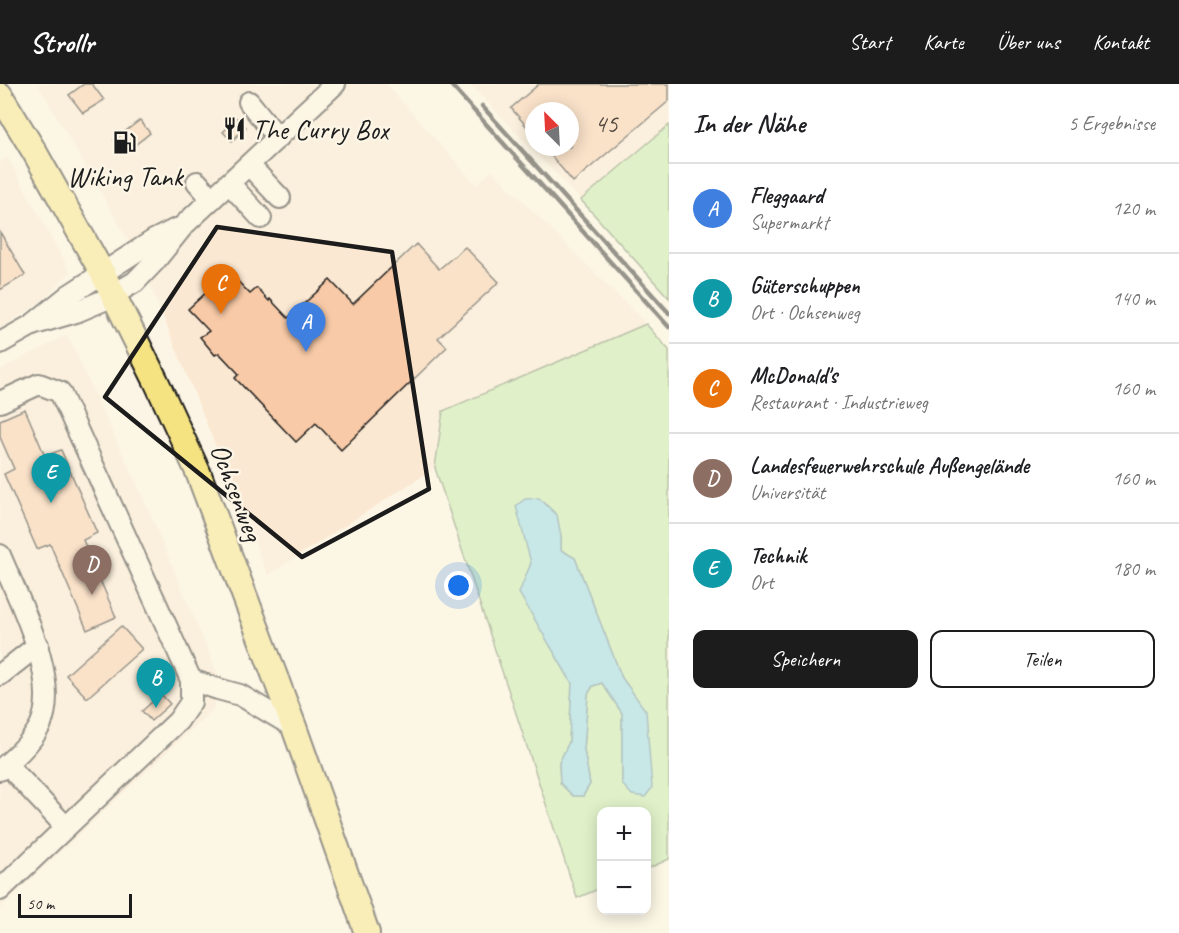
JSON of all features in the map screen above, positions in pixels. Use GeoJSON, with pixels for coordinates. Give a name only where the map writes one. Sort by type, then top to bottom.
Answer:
{"type":"FeatureCollection","features":[{"type":"Feature","properties":{"kind":"main road","name":"Ochsenweg"},"geometry":{"type":"LineString","coordinates":[[0,95],[108,284],[198,472],[294,727],[367,933]]}},
{"type":"Feature","properties":{"kind":"street"},"geometry":{"type":"LineString","coordinates":[[0,343],[32,325],[76,312],[108,284],[135,282],[184,225],[335,84]]}},
{"type":"Feature","properties":{"kind":"street"},"geometry":{"type":"LineString","coordinates":[[249,102],[278,138]]}},
{"type":"Feature","properties":{"kind":"street"},"geometry":{"type":"LineString","coordinates":[[249,165],[280,198]]}},
{"type":"Feature","properties":{"kind":"street"},"geometry":{"type":"LineString","coordinates":[[196,182],[212,199]]}},
{"type":"Feature","properties":{"kind":"street"},"geometry":{"type":"LineString","coordinates":[[229,183],[261,218]]}},
{"type":"Feature","properties":{"kind":"street"},"geometry":{"type":"LineString","coordinates":[[0,402],[39,384],[60,392],[191,680],[190,702],[178,721],[1,888]]}},
{"type":"Feature","properties":{"kind":"street"},"geometry":{"type":"LineString","coordinates":[[0,555],[38,645],[45,676],[46,700],[40,724],[32,738],[5,765],[66,827]]}},
{"type":"Feature","properties":{"kind":"street"},"geometry":{"type":"LineString","coordinates":[[0,675],[38,645]]}},
{"type":"Feature","properties":{"kind":"street"},"geometry":{"type":"LineString","coordinates":[[191,680],[240,695],[294,727]]}},
{"type":"Feature","properties":{"kind":"highlighted area"},"geometry":{"type":"Polygon","coordinates":[[[217,227],[392,252],[429,489],[302,557],[105,397],[217,227]]]}},
{"type":"Feature","properties":{"kind":"shaded area"},"geometry":{"type":"Polygon","coordinates":[[[38,84],[386,84],[476,185],[492,171],[646,324],[443,411],[435,468],[268,575],[151,287],[124,232],[38,84]]]}},
{"type":"Feature","properties":{"kind":"shaded area"},"geometry":{"type":"Polygon","coordinates":[[[470,84],[669,84],[669,125],[581,200],[539,156],[579,156],[579,102],[525,102],[525,141],[470,84]]]}},
{"type":"Feature","properties":{"kind":"shaded area"},"geometry":{"type":"Polygon","coordinates":[[[7,157],[70,272],[42,301],[0,329],[0,162],[7,157]]]}},
{"type":"Feature","properties":{"kind":"shaded area"},"geometry":{"type":"Polygon","coordinates":[[[67,335],[148,509],[220,680],[213,709],[0,908],[0,370],[67,335]]]}},
{"type":"Feature","properties":{"kind":"green space"},"geometry":{"type":"Polygon","coordinates":[[[669,125],[669,298],[581,200],[669,125]]]}},
{"type":"Feature","properties":{"kind":"green space"},"geometry":{"type":"Polygon","coordinates":[[[646,324],[669,350],[669,859],[651,867],[651,807],[597,807],[597,890],[577,898],[435,468],[443,411],[646,324]],[[561,536],[531,563],[520,593],[572,683],[569,742],[559,763],[560,783],[573,796],[583,796],[590,784],[584,750],[588,694],[593,686],[602,683],[622,713],[622,784],[645,711],[622,678],[575,558],[561,550],[561,536]]]}},
{"type":"Feature","properties":{"kind":"water"},"geometry":{"type":"Polygon","coordinates":[[[539,498],[557,515],[561,550],[575,558],[622,678],[646,711],[652,788],[645,797],[632,795],[622,784],[622,713],[602,683],[593,686],[588,694],[584,750],[590,784],[583,796],[573,796],[560,783],[559,763],[569,742],[572,683],[519,593],[531,563],[516,506],[525,499],[539,498]]]}},
{"type":"Feature","properties":{"kind":"building"},"geometry":{"type":"Polygon","coordinates":[[[84,84],[92,84],[104,100],[83,113],[69,95],[84,84]]]}},
{"type":"Feature","properties":{"kind":"building"},"geometry":{"type":"Polygon","coordinates":[[[539,84],[669,84],[669,101],[573,182],[551,156],[579,156],[579,102],[525,102],[525,124],[511,108],[539,84]]]}},
{"type":"Feature","properties":{"kind":"building","name":"The Curry Box"},"geometry":{"type":"Polygon","coordinates":[[[237,118],[246,127],[232,141],[223,132],[237,118]]]}},
{"type":"Feature","properties":{"kind":"building"},"geometry":{"type":"Polygon","coordinates":[[[140,120],[150,133],[125,153],[114,140],[140,120]]]}},
{"type":"Feature","properties":{"kind":"building"},"geometry":{"type":"Polygon","coordinates":[[[0,232],[25,275],[0,290],[0,232]]]}},
{"type":"Feature","properties":{"kind":"building"},"geometry":{"type":"Polygon","coordinates":[[[416,244],[439,269],[465,247],[499,282],[438,338],[447,347],[341,450],[316,423],[296,442],[235,378],[239,374],[219,353],[215,355],[200,337],[209,331],[188,309],[229,272],[250,294],[257,288],[288,318],[330,280],[353,304],[416,244]]]}},
{"type":"Feature","properties":{"kind":"building"},"geometry":{"type":"Polygon","coordinates":[[[25,409],[45,456],[61,450],[97,533],[83,540],[116,617],[87,630],[50,544],[37,549],[4,474],[14,469],[0,437],[0,420],[25,409]]]}},
{"type":"Feature","properties":{"kind":"building"},"geometry":{"type":"Polygon","coordinates":[[[121,626],[142,649],[87,698],[66,675],[121,626]]]}},
{"type":"Feature","properties":{"kind":"building"},"geometry":{"type":"Polygon","coordinates":[[[161,694],[170,704],[151,721],[142,711],[161,694]]]}},
{"type":"Feature","properties":{"kind":"railway"},"geometry":{"type":"LineString","coordinates":[[450,84],[669,327]]}},
{"type":"Feature","properties":{"kind":"railway"},"geometry":{"type":"LineString","coordinates":[[482,106],[669,313]]}},
{"type":"Feature","properties":{"kind":"place","name":"The Curry Box"},"geometry":{"type":"Point","coordinates":[234,129]}},
{"type":"Feature","properties":{"kind":"place","name":"Wiking Tank"},"geometry":{"type":"Point","coordinates":[125,143]}},
{"type":"Feature","properties":{"kind":"place","name":"McDonald's"},"geometry":{"type":"Point","coordinates":[221,314]}},
{"type":"Feature","properties":{"kind":"place","name":"Fleggaard"},"geometry":{"type":"Point","coordinates":[306,352]}},
{"type":"Feature","properties":{"kind":"place","name":"Technik"},"geometry":{"type":"Point","coordinates":[51,503]}},
{"type":"Feature","properties":{"kind":"place","name":"Landesfeuerwehrschule Außengelände"},"geometry":{"type":"Point","coordinates":[92,595]}},
{"type":"Feature","properties":{"kind":"place","name":"Güterschuppen"},"geometry":{"type":"Point","coordinates":[156,708]}}]}
